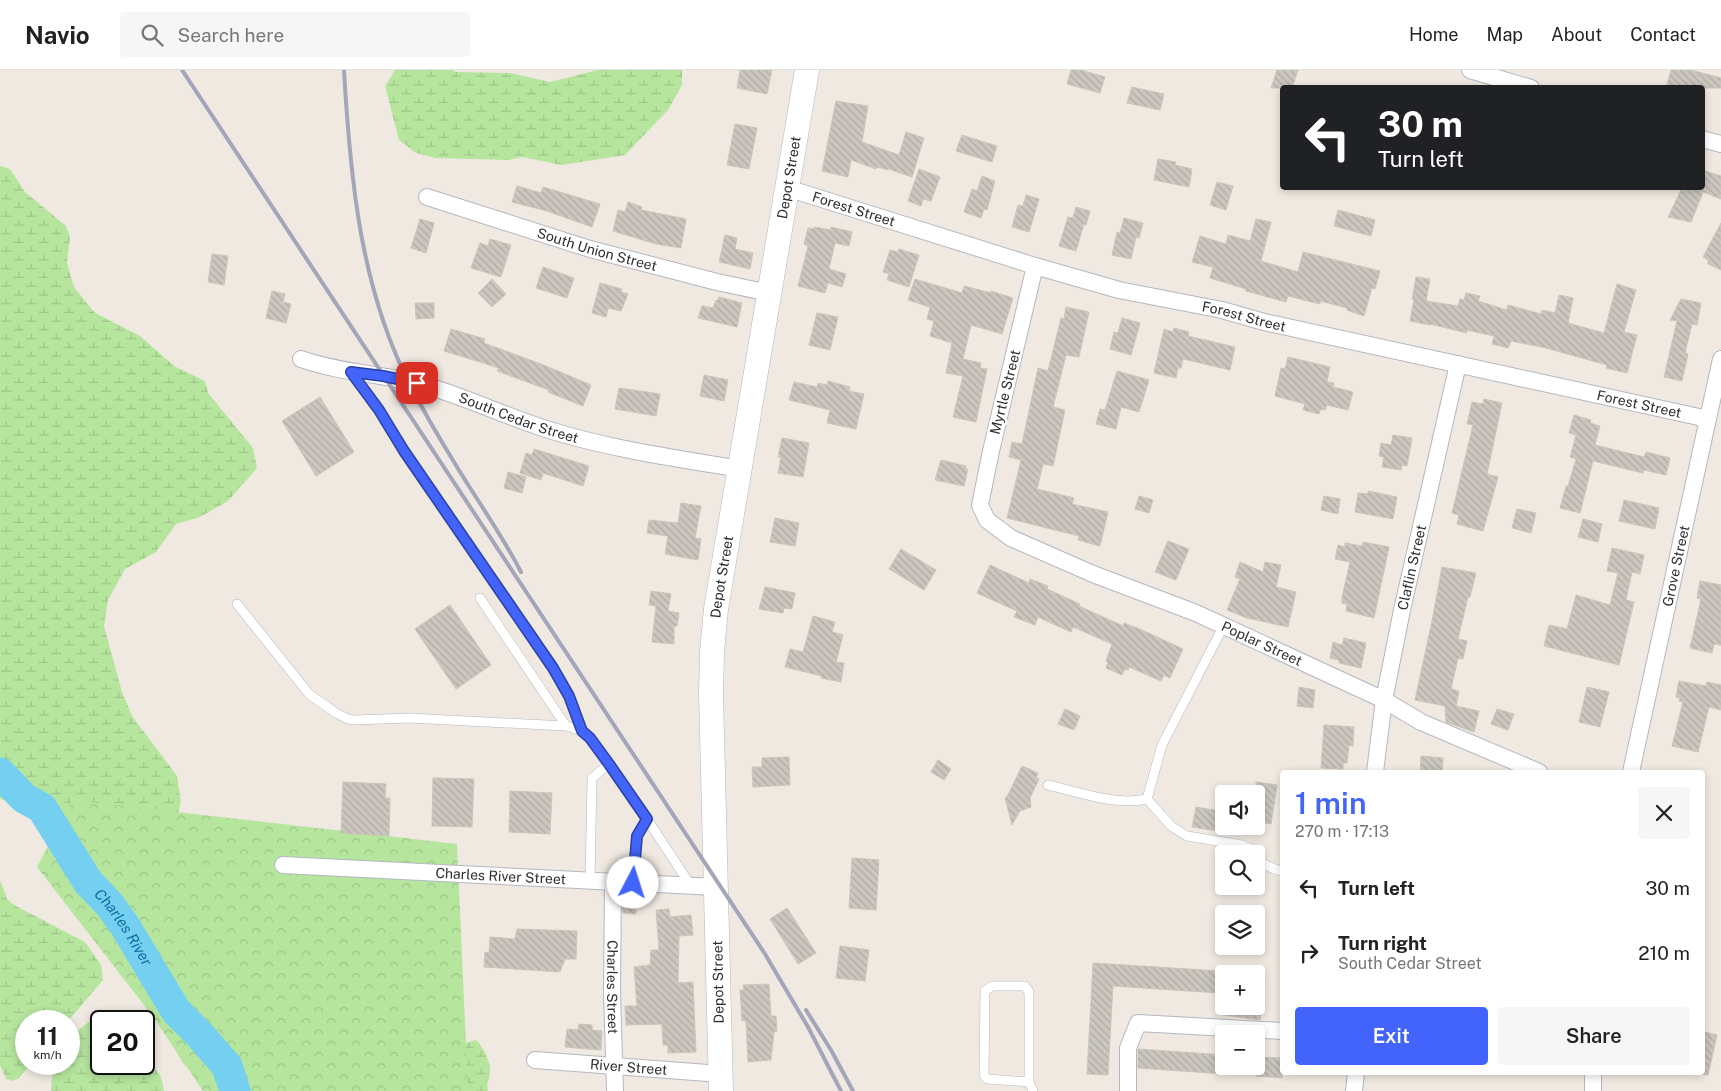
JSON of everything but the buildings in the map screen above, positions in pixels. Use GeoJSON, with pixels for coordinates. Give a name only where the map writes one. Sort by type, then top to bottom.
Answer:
{"type":"FeatureCollection","features":[{"type":"Feature","properties":{"kind":"main road","name":"Depot Street"},"geometry":{"type":"LineString","coordinates":[[721,1082],[711,695],[712,652],[716,609],[807,70]]}},
{"type":"Feature","properties":{"kind":"street"},"geometry":{"type":"LineString","coordinates":[[1470,70],[1521,85]]}},
{"type":"Feature","properties":{"kind":"street"},"geometry":{"type":"LineString","coordinates":[[1705,139],[1721,144]]}},
{"type":"Feature","properties":{"kind":"street","name":"Forest Street"},"geometry":{"type":"LineString","coordinates":[[787,188],[1035,266],[1119,290],[1222,310],[1264,322],[1458,364],[1713,413]]}},
{"type":"Feature","properties":{"kind":"street","name":"South Union Street"},"geometry":{"type":"LineString","coordinates":[[427,197],[590,249],[717,282],[769,293]]}},
{"type":"Feature","properties":{"kind":"street","name":"Myrtle Street"},"geometry":{"type":"LineString","coordinates":[[986,517],[980,505],[1035,266]]}},
{"type":"Feature","properties":{"kind":"street","name":"South Cedar Street"},"geometry":{"type":"LineString","coordinates":[[301,359],[351,372],[383,376],[432,387],[547,430],[601,444],[740,469]]}},
{"type":"Feature","properties":{"kind":"street","name":"Grove Street"},"geometry":{"type":"LineString","coordinates":[[1630,770],[1713,413],[1721,359]]}},
{"type":"Feature","properties":{"kind":"street","name":"Claflin Street"},"geometry":{"type":"LineString","coordinates":[[1375,770],[1384,700],[1402,610],[1458,364]]}},
{"type":"Feature","properties":{"kind":"street","name":"Poplar Street"},"geometry":{"type":"LineString","coordinates":[[986,517],[987,520],[1011,538],[1093,574],[1196,613],[1384,700],[1422,722],[1534,770]]}},
{"type":"Feature","properties":{"kind":"street","name":"Charles River Street"},"geometry":{"type":"LineString","coordinates":[[283,865],[716,888]]}},
{"type":"Feature","properties":{"kind":"street","name":"Charles Street"},"geometry":{"type":"LineString","coordinates":[[613,882],[612,992],[614,1091]]}},
{"type":"Feature","properties":{"kind":"street"},"geometry":{"type":"LineString","coordinates":[[1128,1091],[1128,1048],[1138,1023],[1280,1031]]}},
{"type":"Feature","properties":{"kind":"street","name":"River Street"},"geometry":{"type":"LineString","coordinates":[[536,1060],[614,1066],[721,1082]]}},
{"type":"Feature","properties":{"kind":"street"},"geometry":{"type":"LineString","coordinates":[[1354,1091],[1356,1075]]}},
{"type":"Feature","properties":{"kind":"street"},"geometry":{"type":"LineString","coordinates":[[1592,1091],[1593,1075]]}},
{"type":"Feature","properties":{"kind":"lane"},"geometry":{"type":"LineString","coordinates":[[351,372],[379,410],[404,451],[553,668],[569,696],[582,731]]}},
{"type":"Feature","properties":{"kind":"lane"},"geometry":{"type":"LineString","coordinates":[[480,598],[566,726]]}},
{"type":"Feature","properties":{"kind":"lane"},"geometry":{"type":"LineString","coordinates":[[237,604],[309,694],[322,705],[348,719],[369,721],[409,718],[566,726],[582,731],[590,738],[609,764],[691,886]]}},
{"type":"Feature","properties":{"kind":"lane"},"geometry":{"type":"LineString","coordinates":[[1147,799],[1162,745],[1224,626]]}},
{"type":"Feature","properties":{"kind":"lane"},"geometry":{"type":"LineString","coordinates":[[590,881],[592,778],[609,764]]}},
{"type":"Feature","properties":{"kind":"lane"},"geometry":{"type":"LineString","coordinates":[[1048,785],[1109,799],[1135,802],[1147,799]]}},
{"type":"Feature","properties":{"kind":"lane"},"geometry":{"type":"LineString","coordinates":[[1147,799],[1172,826],[1187,836],[1242,845]]}},
{"type":"Feature","properties":{"kind":"lane"},"geometry":{"type":"LineString","coordinates":[[633,883],[637,836],[647,819]]}},
{"type":"Feature","properties":{"kind":"lane"},"geometry":{"type":"LineString","coordinates":[[1265,864],[1280,870]]}},
{"type":"Feature","properties":{"kind":"lane"},"geometry":{"type":"LineString","coordinates":[[992,986],[1025,986],[1029,992],[1031,1087],[987,1079],[984,1075],[985,991],[992,986]]}},
{"type":"Feature","properties":{"kind":"green space"},"geometry":{"type":"Polygon","coordinates":[[[395,70],[510,73],[550,82],[598,70],[682,70],[682,85],[668,110],[625,155],[562,165],[522,157],[508,160],[435,158],[416,153],[399,140],[385,86],[395,70]]]}},
{"type":"Feature","properties":{"kind":"green space"},"geometry":{"type":"Polygon","coordinates":[[[0,167],[10,169],[25,192],[66,226],[70,237],[67,263],[74,287],[95,313],[140,336],[174,366],[205,381],[208,393],[253,448],[257,468],[228,501],[200,517],[176,524],[156,552],[125,569],[108,600],[104,626],[122,692],[132,716],[177,776],[181,802],[168,851],[456,1046],[476,1040],[488,1059],[490,1072],[487,1085],[488,1091],[208,1091],[202,1082],[183,1063],[155,1016],[155,1010],[152,1010],[46,832],[13,802],[0,799],[0,167]]]}},
{"type":"Feature","properties":{"kind":"green space"},"geometry":{"type":"Polygon","coordinates":[[[72,800],[457,844],[468,1091],[203,1091],[155,1019],[155,1010],[148,1010],[37,867],[72,800]]]}},
{"type":"Feature","properties":{"kind":"green space"},"geometry":{"type":"Polygon","coordinates":[[[0,880],[7,899],[14,905],[85,942],[101,965],[103,980],[77,1010],[15,1010],[15,1075],[22,1075],[13,1081],[6,1079],[0,1065],[0,880]]]}},
{"type":"Feature","properties":{"kind":"green space"},"geometry":{"type":"Polygon","coordinates":[[[90,1021],[90,1075],[155,1075],[155,1069],[161,1077],[164,1091],[51,1091],[52,1075],[80,1075],[80,1029],[90,1021]]]}},
{"type":"Feature","properties":{"kind":"waterway","name":"Charles River"},"geometry":{"type":"LineString","coordinates":[[0,773],[24,798],[42,808],[88,882],[109,904],[125,926],[176,1011],[227,1066],[235,1091]]}},
{"type":"Feature","properties":{"kind":"railway"},"geometry":{"type":"LineString","coordinates":[[182,70],[765,954],[808,1027],[841,1091]]}},
{"type":"Feature","properties":{"kind":"railway"},"geometry":{"type":"LineString","coordinates":[[344,70],[350,150],[360,230],[368,269],[392,346],[409,383],[431,423],[521,572]]}},
{"type":"Feature","properties":{"kind":"railway"},"geometry":{"type":"LineString","coordinates":[[806,1010],[831,1050],[853,1091]]}},
{"type":"Feature","properties":{"kind":"route"},"geometry":{"type":"LineString","coordinates":[[417,383],[351,372],[379,410],[404,451],[553,668],[569,696],[582,731],[590,738],[647,819],[637,836],[633,883]]}}]}
